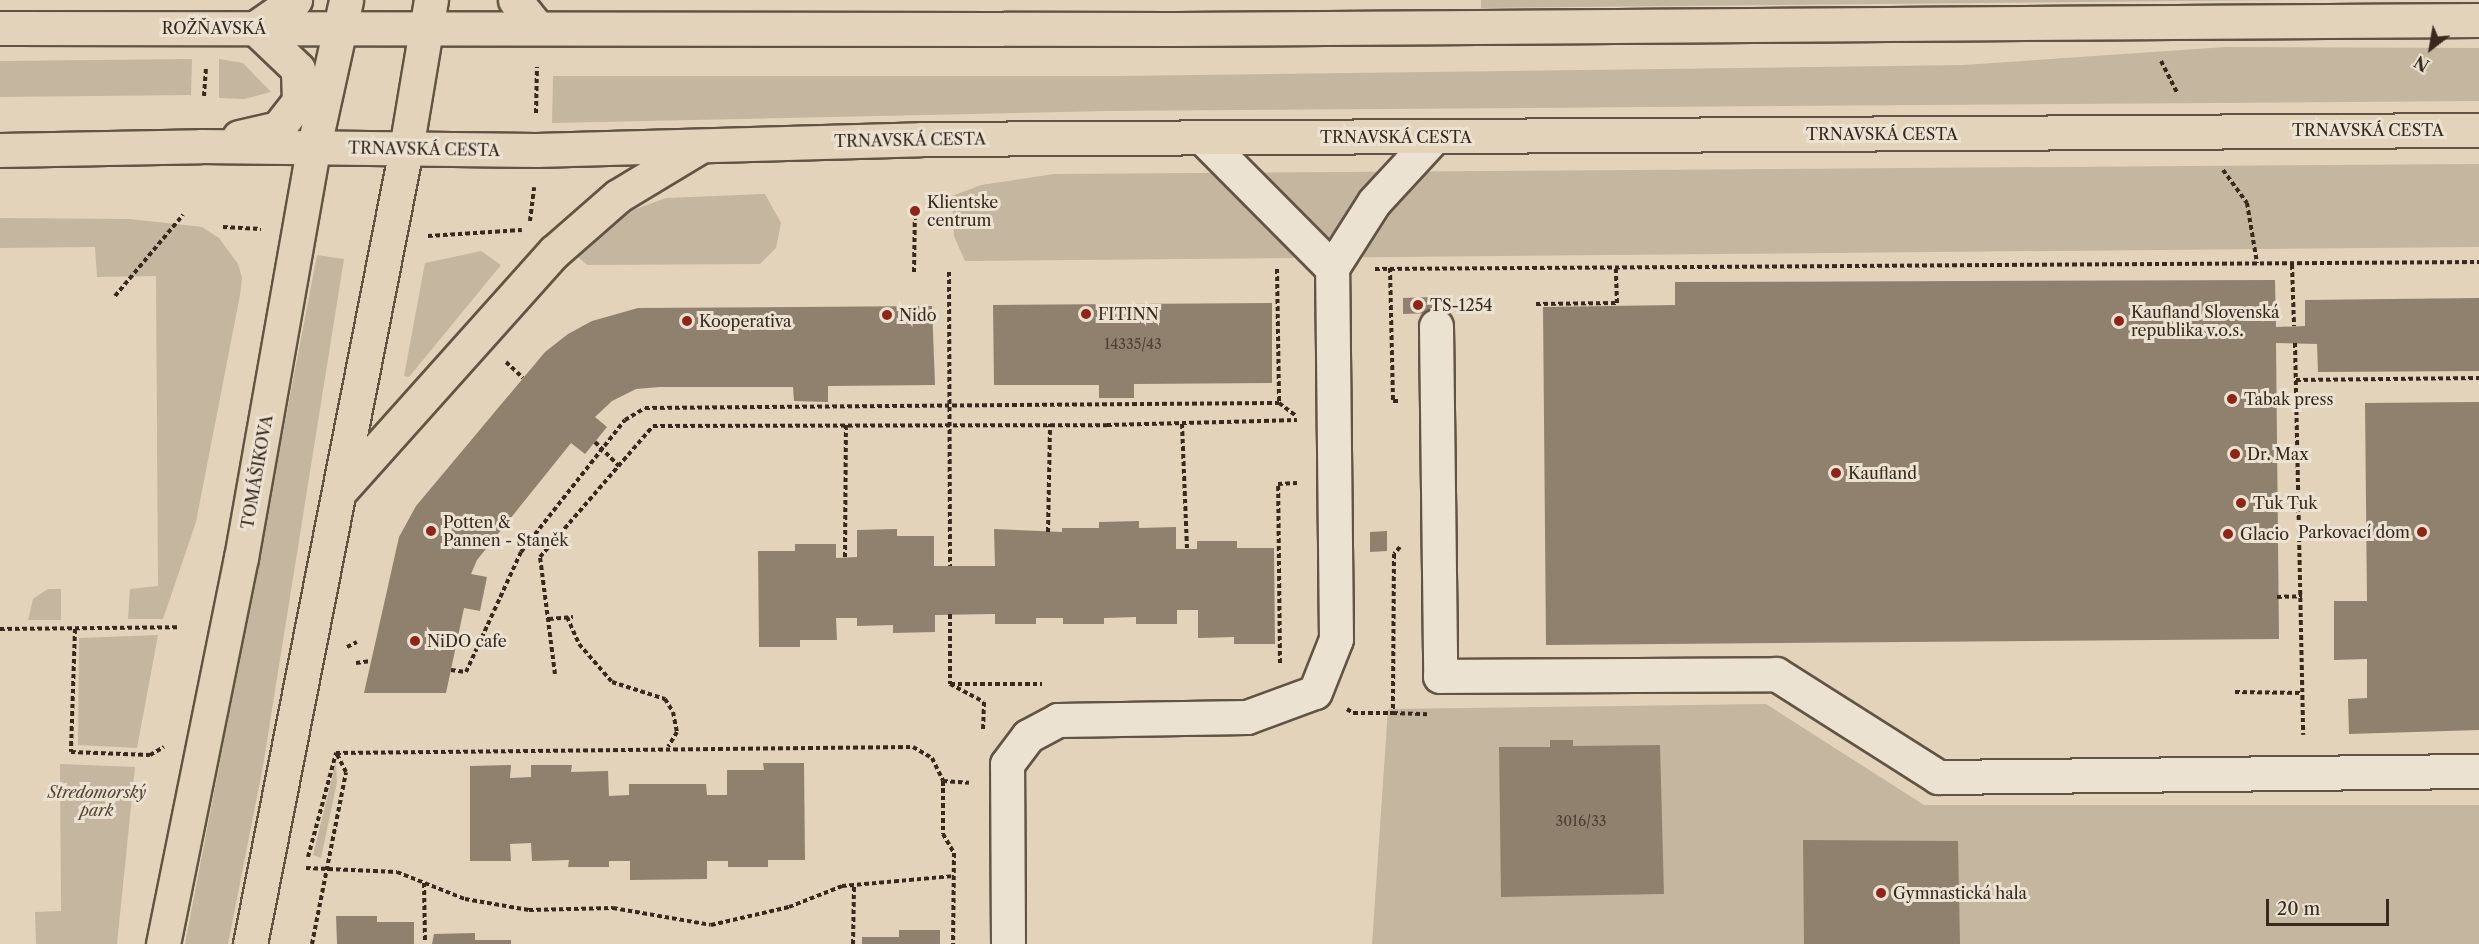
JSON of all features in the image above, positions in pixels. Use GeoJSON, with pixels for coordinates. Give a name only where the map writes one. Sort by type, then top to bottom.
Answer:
{"type":"FeatureCollection","features":[{"type":"Feature","properties":{"kind":"main road"},"geometry":{"type":"LineString","coordinates":[[201,146],[278,128],[299,101],[298,69],[255,28],[295,0]]}},
{"type":"Feature","properties":{"kind":"main road"},"geometry":{"type":"LineString","coordinates":[[515,0],[537,27]]}},
{"type":"Feature","properties":{"kind":"main road","name":"ROŽŇAVSKÁ"},"geometry":{"type":"LineString","coordinates":[[0,28],[255,28],[344,14],[430,14]]}},
{"type":"Feature","properties":{"kind":"main road","name":"TOMÁŠIKOVA"},"geometry":{"type":"LineString","coordinates":[[163,944],[241,558],[314,146],[344,14]]}},
{"type":"Feature","properties":{"kind":"main road"},"geometry":{"type":"LineString","coordinates":[[250,944],[406,149],[430,14],[537,27],[1176,29],[2479,20]]}},
{"type":"Feature","properties":{"kind":"main road","name":"TRNAVSKÁ CESTA"},"geometry":{"type":"LineString","coordinates":[[314,146],[536,150],[706,144],[1203,138],[2479,130]]}},
{"type":"Feature","properties":{"kind":"main road"},"geometry":{"type":"LineString","coordinates":[[339,492],[554,252],[618,196],[706,144]]}},
{"type":"Feature","properties":{"kind":"main road"},"geometry":{"type":"LineString","coordinates":[[0,150],[314,146]]}},
{"type":"Feature","properties":{"kind":"lane"},"geometry":{"type":"LineString","coordinates":[[1008,944],[1006,764],[1028,736],[1058,720],[1247,717],[1316,692],[1336,639],[1332,268],[1374,202],[1434,137]]}},
{"type":"Feature","properties":{"kind":"lane"},"geometry":{"type":"LineString","coordinates":[[1203,138],[1332,268]]}},
{"type":"Feature","properties":{"kind":"lane"},"geometry":{"type":"LineString","coordinates":[[1436,326],[1440,676],[1776,674],[1938,777],[2479,771]]}},
{"type":"Feature","properties":{"kind":"path"},"geometry":{"type":"LineString","coordinates":[[204,96],[206,58]]}},
{"type":"Feature","properties":{"kind":"path"},"geometry":{"type":"LineString","coordinates":[[536,76],[536,124]]}},
{"type":"Feature","properties":{"kind":"path"},"geometry":{"type":"LineString","coordinates":[[429,236],[529,229],[534,194]]}},
{"type":"Feature","properties":{"kind":"path"},"geometry":{"type":"LineString","coordinates":[[915,211],[915,272]]}},
{"type":"Feature","properties":{"kind":"path"},"geometry":{"type":"LineString","coordinates":[[115,296],[183,215]]}},
{"type":"Feature","properties":{"kind":"path"},"geometry":{"type":"LineString","coordinates":[[1370,269],[2292,265],[2479,262]]}},
{"type":"Feature","properties":{"kind":"path"},"geometry":{"type":"LineString","coordinates":[[2292,265],[2294,326]]}},
{"type":"Feature","properties":{"kind":"path"},"geometry":{"type":"LineString","coordinates":[[1536,304],[1617,303],[1616,267]]}},
{"type":"Feature","properties":{"kind":"path"},"geometry":{"type":"LineString","coordinates":[[1277,269],[1280,403]]}},
{"type":"Feature","properties":{"kind":"path"},"geometry":{"type":"LineString","coordinates":[[949,272],[952,424],[950,566]]}},
{"type":"Feature","properties":{"kind":"path"},"geometry":{"type":"LineString","coordinates":[[2295,343],[2302,596],[2303,740]]}},
{"type":"Feature","properties":{"kind":"path"},"geometry":{"type":"LineString","coordinates":[[502,360],[523,378]]}},
{"type":"Feature","properties":{"kind":"path"},"geometry":{"type":"LineString","coordinates":[[2296,380],[2479,378]]}},
{"type":"Feature","properties":{"kind":"path"},"geometry":{"type":"LineString","coordinates":[[451,670],[466,672],[521,552],[625,420],[645,408],[1280,403],[1300,420],[1300,431]]}},
{"type":"Feature","properties":{"kind":"path"},"geometry":{"type":"LineString","coordinates":[[555,674],[540,557],[653,426],[1182,424],[1300,420]]}},
{"type":"Feature","properties":{"kind":"path"},"geometry":{"type":"LineString","coordinates":[[845,557],[846,424]]}},
{"type":"Feature","properties":{"kind":"path"},"geometry":{"type":"LineString","coordinates":[[1048,532],[1050,424]]}},
{"type":"Feature","properties":{"kind":"path"},"geometry":{"type":"LineString","coordinates":[[1182,424],[1187,549]]}},
{"type":"Feature","properties":{"kind":"path"},"geometry":{"type":"LineString","coordinates":[[595,442],[619,466]]}},
{"type":"Feature","properties":{"kind":"path"},"geometry":{"type":"LineString","coordinates":[[1274,667],[1283,662],[1278,484],[1301,483],[1301,473]]}},
{"type":"Feature","properties":{"kind":"path"},"geometry":{"type":"LineString","coordinates":[[2277,597],[2302,596]]}},
{"type":"Feature","properties":{"kind":"path"},"geometry":{"type":"LineString","coordinates":[[950,614],[950,684]]}},
{"type":"Feature","properties":{"kind":"path"},"geometry":{"type":"LineString","coordinates":[[549,619],[570,617],[579,644],[612,682],[665,699],[673,712],[677,732],[668,748]]}},
{"type":"Feature","properties":{"kind":"path"},"geometry":{"type":"LineString","coordinates":[[0,629],[177,627]]}},
{"type":"Feature","properties":{"kind":"path"},"geometry":{"type":"LineString","coordinates":[[75,629],[71,752],[150,755]]}},
{"type":"Feature","properties":{"kind":"path"},"geometry":{"type":"LineString","coordinates":[[356,663],[371,661]]}},
{"type":"Feature","properties":{"kind":"path"},"geometry":{"type":"LineString","coordinates":[[950,684],[1046,684]]}},
{"type":"Feature","properties":{"kind":"path"},"geometry":{"type":"LineString","coordinates":[[950,684],[984,702]]}},
{"type":"Feature","properties":{"kind":"path"},"geometry":{"type":"LineString","coordinates":[[2235,692],[2302,693]]}},
{"type":"Feature","properties":{"kind":"path"},"geometry":{"type":"LineString","coordinates":[[336,753],[913,747],[932,758],[943,781],[943,834],[954,853],[953,944]]}},
{"type":"Feature","properties":{"kind":"path"},"geometry":{"type":"LineString","coordinates":[[303,877],[336,753]]}},
{"type":"Feature","properties":{"kind":"path"},"geometry":{"type":"LineString","coordinates":[[312,944],[346,772],[336,753]]}},
{"type":"Feature","properties":{"kind":"path"},"geometry":{"type":"LineString","coordinates":[[306,867],[397,872],[465,899],[529,910],[612,908],[711,925],[789,907],[854,885],[953,876]]}},
{"type":"Feature","properties":{"kind":"path"},"geometry":{"type":"LineString","coordinates":[[424,883],[425,942]]}},
{"type":"Feature","properties":{"kind":"path"},"geometry":{"type":"LineString","coordinates":[[853,944],[854,885]]}},
{"type":"Feature","properties":{"kind":"green space"},"geometry":{"type":"Polygon","coordinates":[[[1481,0],[2286,0],[1481,8],[1481,0]]]}},
{"type":"Feature","properties":{"kind":"green space"},"geometry":{"type":"Polygon","coordinates":[[[2226,47],[2479,48],[2479,101],[1108,111],[552,123],[553,76],[1118,76],[1963,65],[2226,47]]]}},
{"type":"Feature","properties":{"kind":"green space"},"geometry":{"type":"Polygon","coordinates":[[[192,59],[191,95],[0,97],[0,61],[192,59]]]}},
{"type":"Feature","properties":{"kind":"green space"},"geometry":{"type":"Polygon","coordinates":[[[219,59],[243,63],[271,92],[244,99],[219,98],[219,59]]]}},
{"type":"Feature","properties":{"kind":"green space"},"geometry":{"type":"Polygon","coordinates":[[[2479,164],[2479,247],[965,261],[954,236],[952,196],[981,185],[1054,174],[2479,164]]]}},
{"type":"Feature","properties":{"kind":"green space"},"geometry":{"type":"Polygon","coordinates":[[[765,194],[781,223],[776,248],[760,264],[587,265],[576,255],[591,239],[633,210],[666,198],[765,194]]]}},
{"type":"Feature","properties":{"kind":"green space"},"geometry":{"type":"Polygon","coordinates":[[[0,218],[130,219],[202,227],[219,238],[238,264],[242,278],[240,295],[196,522],[163,619],[128,619],[130,589],[158,586],[156,276],[97,277],[95,247],[0,248],[0,218]]]}},
{"type":"Feature","properties":{"kind":"green space"},"geometry":{"type":"Polygon","coordinates":[[[481,251],[501,265],[409,377],[404,376],[425,263],[481,251]]]}},
{"type":"Feature","properties":{"kind":"green space"},"geometry":{"type":"Polygon","coordinates":[[[317,255],[344,259],[263,766],[228,944],[185,944],[317,255]]]}},
{"type":"Feature","properties":{"kind":"green space"},"geometry":{"type":"Polygon","coordinates":[[[48,589],[61,589],[61,620],[28,620],[33,599],[48,589]]]}},
{"type":"Feature","properties":{"kind":"green space","name":"Stredomorský park"},"geometry":{"type":"Polygon","coordinates":[[[158,635],[137,748],[78,745],[79,638],[158,635]]]}},
{"type":"Feature","properties":{"kind":"green space"},"geometry":{"type":"Polygon","coordinates":[[[1766,704],[1924,805],[2479,805],[2479,944],[1372,944],[1388,709],[1766,704]]]}},
{"type":"Feature","properties":{"kind":"green space"},"geometry":{"type":"Polygon","coordinates":[[[336,762],[337,782],[321,858],[313,855],[336,762]]]}},
{"type":"Feature","properties":{"kind":"green space","name":"Stredomorský park"},"geometry":{"type":"Polygon","coordinates":[[[60,764],[135,767],[117,944],[36,944],[35,912],[61,911],[60,764]]]}},
{"type":"Feature","properties":{"kind":"building"},"geometry":{"type":"Polygon","coordinates":[[[2275,280],[2276,327],[2305,326],[2305,300],[2479,298],[2479,371],[2318,372],[2317,344],[2276,343],[2279,639],[1546,645],[1543,307],[1675,305],[1675,282],[2275,280]]]}},
{"type":"Feature","properties":{"kind":"building","name":"TS-1254"},"geometry":{"type":"Polygon","coordinates":[[[1432,297],[1432,313],[1403,314],[1403,298],[1432,297]]]}},
{"type":"Feature","properties":{"kind":"building"},"geometry":{"type":"Polygon","coordinates":[[[1272,303],[1272,383],[1134,384],[1134,398],[1099,398],[1099,385],[994,385],[993,305],[1272,303]]]}},
{"type":"Feature","properties":{"kind":"building"},"geometry":{"type":"Polygon","coordinates":[[[932,306],[935,385],[828,386],[828,402],[794,401],[793,387],[660,387],[636,389],[612,401],[595,417],[607,427],[585,454],[571,443],[477,560],[471,574],[487,577],[480,611],[464,608],[446,693],[364,693],[399,537],[416,506],[545,352],[568,334],[592,321],[638,308],[932,306]]]}},
{"type":"Feature","properties":{"kind":"building","name":"Parkovací dom"},"geometry":{"type":"Polygon","coordinates":[[[2479,402],[2479,730],[2349,734],[2348,699],[2367,698],[2367,659],[2334,660],[2334,601],[2367,601],[2365,403],[2479,402]]]}},
{"type":"Feature","properties":{"kind":"building"},"geometry":{"type":"Polygon","coordinates":[[[1139,521],[1139,528],[1176,527],[1176,549],[1197,549],[1197,541],[1237,541],[1237,548],[1274,548],[1275,644],[1234,644],[1234,637],[1198,638],[1198,610],[1177,610],[1177,624],[1136,624],[1136,617],[1104,618],[1104,624],[1063,624],[1063,618],[1036,618],[1036,624],[995,624],[995,614],[935,615],[935,632],[893,633],[893,625],[857,626],[857,618],[836,618],[837,640],[800,640],[800,647],[759,647],[758,551],[795,551],[795,544],[836,544],[836,558],[857,557],[857,530],[897,529],[897,536],[934,536],[934,566],[995,566],[994,529],[1062,532],[1062,528],[1099,528],[1099,522],[1139,521]]]}},
{"type":"Feature","properties":{"kind":"building"},"geometry":{"type":"Polygon","coordinates":[[[1387,531],[1387,551],[1370,552],[1370,532],[1387,531]]]}},
{"type":"Feature","properties":{"kind":"building"},"geometry":{"type":"Polygon","coordinates":[[[1550,740],[1573,740],[1573,746],[1660,745],[1664,894],[1501,897],[1499,747],[1550,747],[1550,740]]]}},
{"type":"Feature","properties":{"kind":"building"},"geometry":{"type":"Polygon","coordinates":[[[763,763],[804,763],[805,860],[768,860],[768,867],[728,867],[728,861],[707,861],[707,879],[630,880],[630,861],[609,861],[609,867],[568,867],[569,860],[532,861],[531,843],[510,844],[511,861],[470,861],[470,766],[511,765],[510,778],[531,777],[531,765],[572,765],[571,772],[608,771],[609,796],[629,795],[629,784],[706,784],[707,795],[727,795],[727,770],[764,770],[763,763]]]}},
{"type":"Feature","properties":{"kind":"building","name":"Gymnastická hala"},"geometry":{"type":"Polygon","coordinates":[[[1803,840],[1958,841],[1960,944],[1804,944],[1803,840]]]}},
{"type":"Feature","properties":{"kind":"building"},"geometry":{"type":"Polygon","coordinates":[[[336,916],[377,916],[377,922],[414,922],[414,944],[337,944],[336,916]]]}},
{"type":"Feature","properties":{"kind":"building"},"geometry":{"type":"Polygon","coordinates":[[[899,930],[940,930],[940,944],[862,944],[862,937],[899,937],[899,930]]]}},
{"type":"Feature","properties":{"kind":"building"},"geometry":{"type":"Polygon","coordinates":[[[475,933],[475,940],[511,940],[511,944],[432,944],[434,934],[475,933]]]}},
{"type":"Feature","properties":{"kind":"place","name":"Klientske centrum"},"geometry":{"type":"Point","coordinates":[915,211]}},
{"type":"Feature","properties":{"kind":"place","name":"TS-1254"},"geometry":{"type":"Point","coordinates":[1418,305]}},
{"type":"Feature","properties":{"kind":"place","name":"FITINN"},"geometry":{"type":"Point","coordinates":[1086,314]}},
{"type":"Feature","properties":{"kind":"place","name":"Nido"},"geometry":{"type":"Point","coordinates":[887,315]}},
{"type":"Feature","properties":{"kind":"place","name":"Kooperativa"},"geometry":{"type":"Point","coordinates":[687,321]}},
{"type":"Feature","properties":{"kind":"place","name":"Kaufland Slovenská republika v.o.s."},"geometry":{"type":"Point","coordinates":[2119,321]}},
{"type":"Feature","properties":{"kind":"place","name":"Tabak press"},"geometry":{"type":"Point","coordinates":[2232,399]}},
{"type":"Feature","properties":{"kind":"place","name":"Dr. Max"},"geometry":{"type":"Point","coordinates":[2235,454]}},
{"type":"Feature","properties":{"kind":"place","name":"Kaufland"},"geometry":{"type":"Point","coordinates":[1836,473]}},
{"type":"Feature","properties":{"kind":"place","name":"Tuk Tuk"},"geometry":{"type":"Point","coordinates":[2241,503]}},
{"type":"Feature","properties":{"kind":"place","name":"Potten & Pannen - Staněk"},"geometry":{"type":"Point","coordinates":[431,531]}},
{"type":"Feature","properties":{"kind":"place","name":"Parkovací dom"},"geometry":{"type":"Point","coordinates":[2422,532]}},
{"type":"Feature","properties":{"kind":"place","name":"Glacio"},"geometry":{"type":"Point","coordinates":[2228,534]}},
{"type":"Feature","properties":{"kind":"place","name":"NiDO cafe"},"geometry":{"type":"Point","coordinates":[415,641]}},
{"type":"Feature","properties":{"kind":"place","name":"Gymnastická hala"},"geometry":{"type":"Point","coordinates":[1881,893]}}]}
